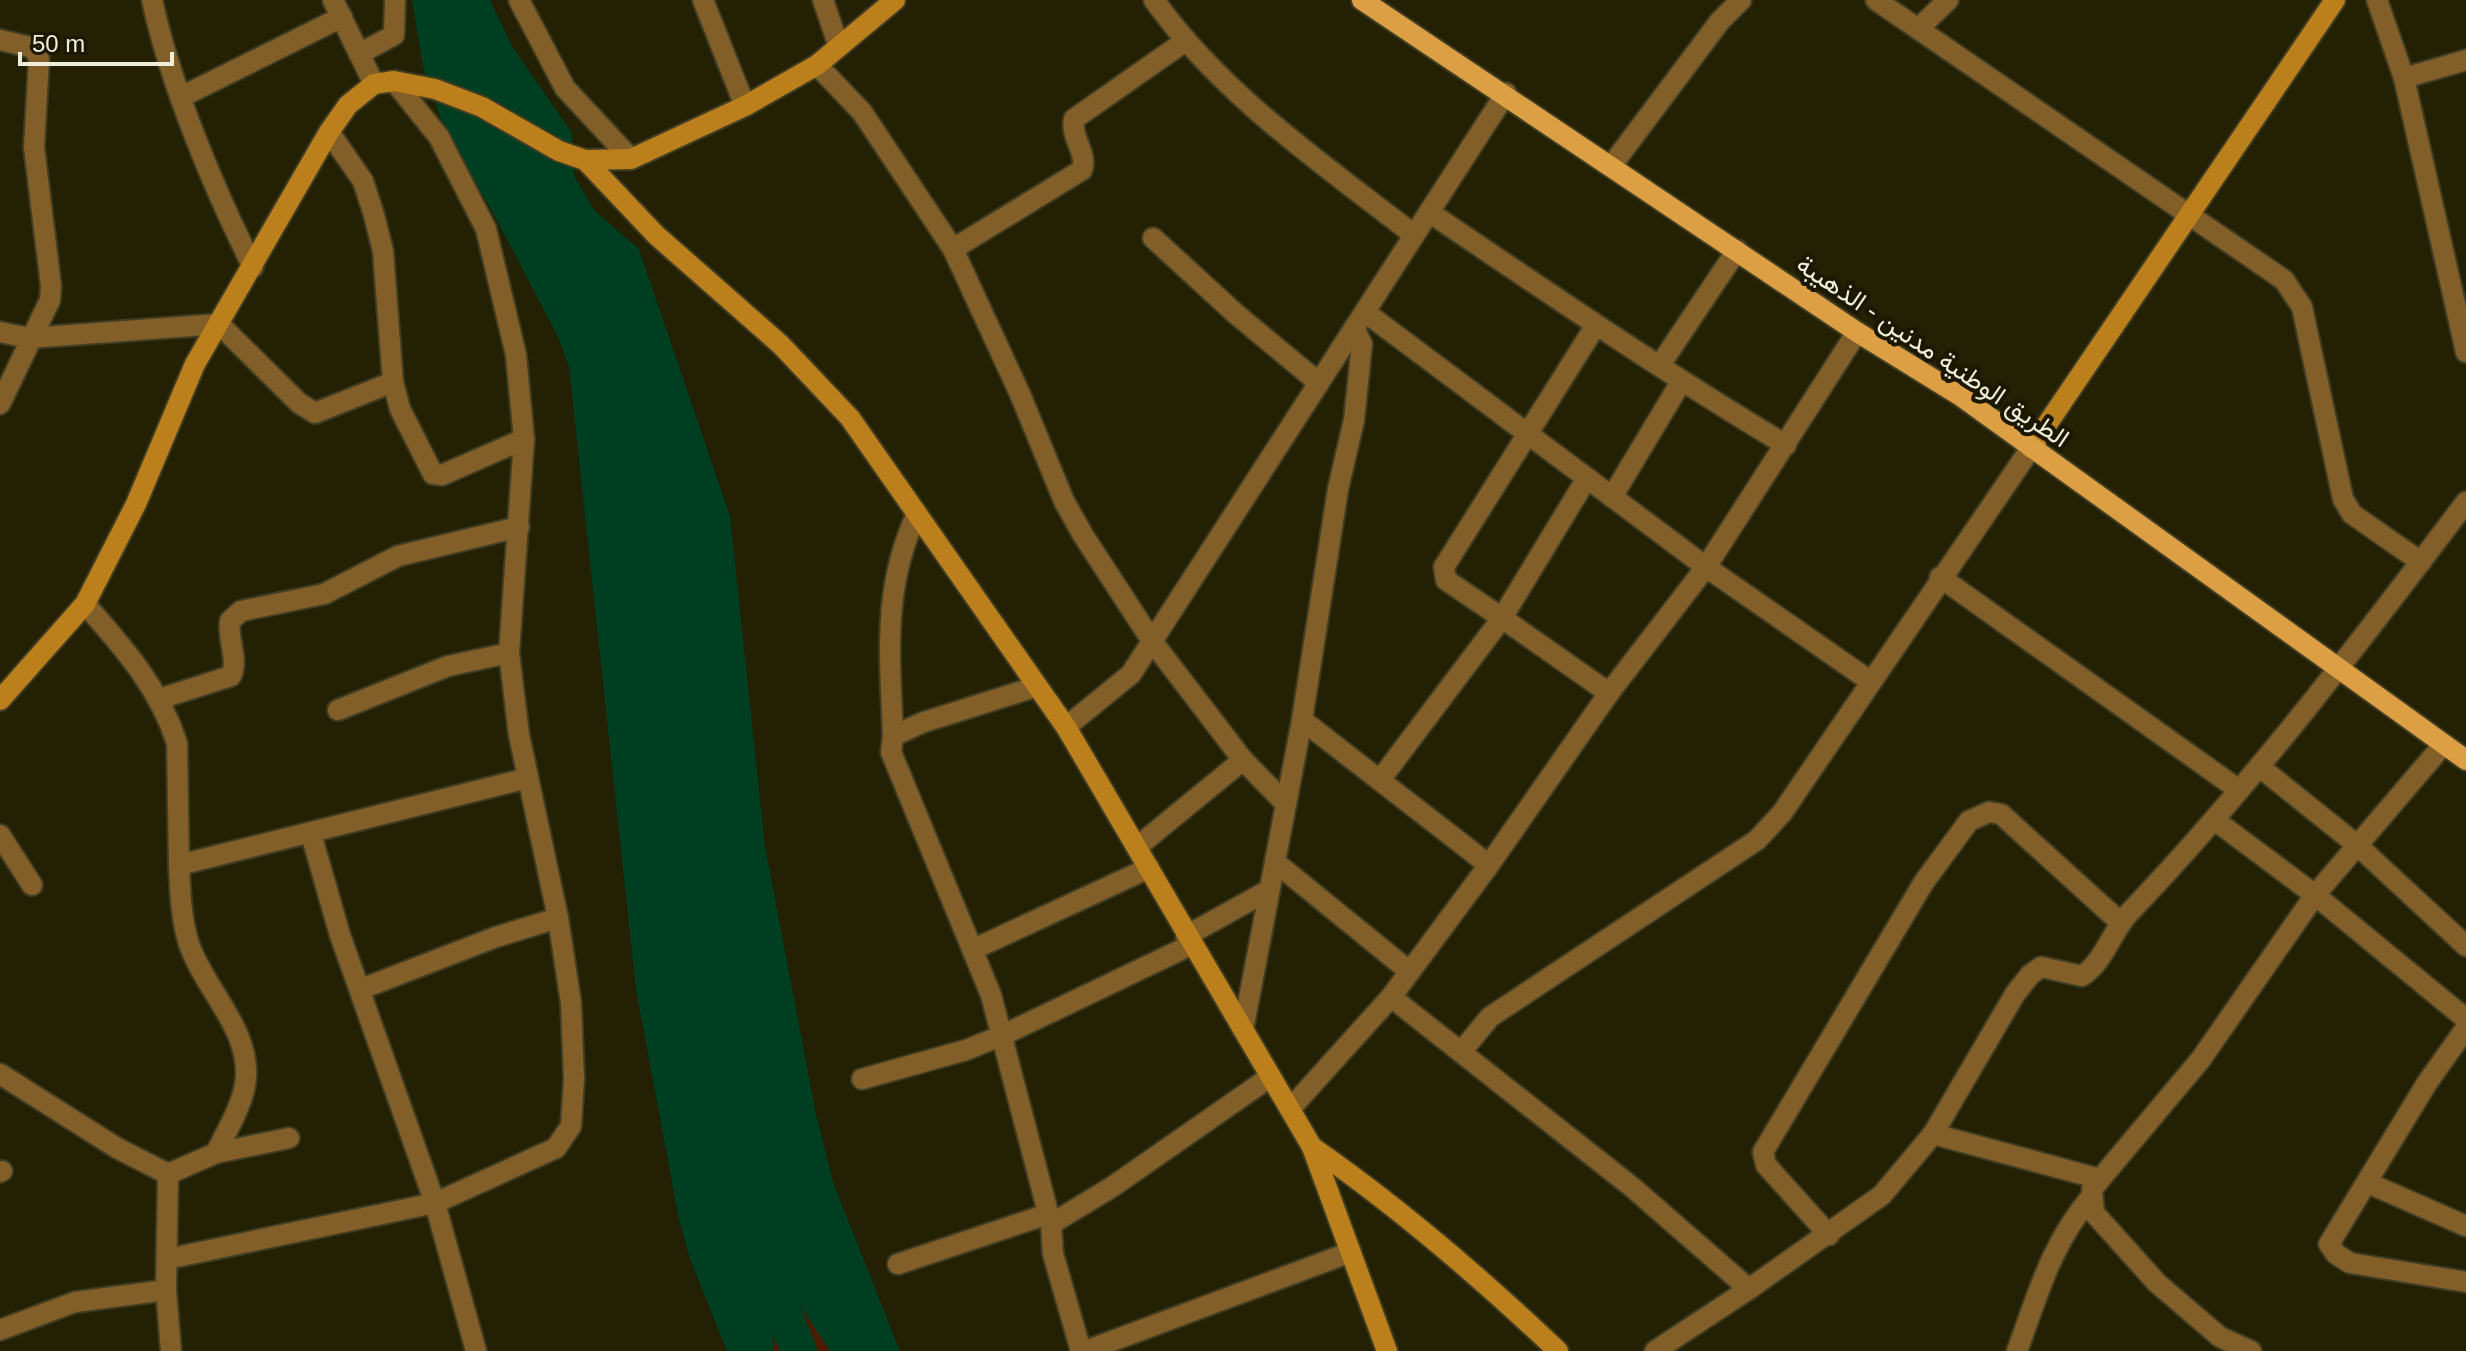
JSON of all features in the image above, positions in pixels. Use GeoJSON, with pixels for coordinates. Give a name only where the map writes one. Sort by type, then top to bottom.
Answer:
{"type":"FeatureCollection","features":[{"type":"Feature","properties":{"kind":"main road","name":"الطريق الوطنية مدنين - الذهيبة"},"geometry":{"type":"LineString","coordinates":[[1362,0],[1506,93],[1857,332],[1959,395],[2341,667],[2466,760]]}},
{"type":"Feature","properties":{"kind":"street"},"geometry":{"type":"LineString","coordinates":[[152,0],[183,96],[234,229],[253,267]]}},
{"type":"Feature","properties":{"kind":"street"},"geometry":{"type":"LineString","coordinates":[[359,54],[394,35],[395,0]]}},
{"type":"Feature","properties":{"kind":"street"},"geometry":{"type":"LineString","coordinates":[[519,0],[565,88],[631,159]]}},
{"type":"Feature","properties":{"kind":"street"},"geometry":{"type":"LineString","coordinates":[[703,0],[745,106]]}},
{"type":"Feature","properties":{"kind":"street"},"geometry":{"type":"LineString","coordinates":[[823,0],[838,44]]}},
{"type":"Feature","properties":{"kind":"street"},"geometry":{"type":"LineString","coordinates":[[0,700],[85,604],[136,504],[195,364],[329,132],[348,105],[384,82],[435,89],[482,107],[559,151],[585,160],[631,159],[745,106],[817,65],[838,44],[895,0]]}},
{"type":"Feature","properties":{"kind":"street"},"geometry":{"type":"LineString","coordinates":[[1154,0],[1184,42],[1270,122],[1414,235]]}},
{"type":"Feature","properties":{"kind":"street"},"geometry":{"type":"LineString","coordinates":[[1612,165],[1720,21],[1741,0]]}},
{"type":"Feature","properties":{"kind":"street"},"geometry":{"type":"LineString","coordinates":[[1876,0],[2284,280],[2302,307],[2343,499],[2352,514],[2421,562]]}},
{"type":"Feature","properties":{"kind":"street"},"geometry":{"type":"LineString","coordinates":[[1918,29],[1948,0]]}},
{"type":"Feature","properties":{"kind":"street"},"geometry":{"type":"LineString","coordinates":[[1461,1052],[1490,1017],[1757,840],[1782,813],[2335,0]]}},
{"type":"Feature","properties":{"kind":"street"},"geometry":{"type":"LineString","coordinates":[[2377,0],[2404,78],[2466,352]]}},
{"type":"Feature","properties":{"kind":"street"},"geometry":{"type":"LineString","coordinates":[[167,1259],[435,1203],[556,1148],[571,1126],[574,1079],[571,1003],[558,918],[528,778],[509,653],[524,439],[516,355],[486,229],[439,137],[359,54],[338,8],[183,96]]}},
{"type":"Feature","properties":{"kind":"street"},"geometry":{"type":"LineString","coordinates":[[0,40],[34,48],[39,59],[34,147],[51,286],[50,300],[29,338],[9,390],[0,404]]}},
{"type":"Feature","properties":{"kind":"street"},"geometry":{"type":"LineString","coordinates":[[953,249],[1082,170],[1085,162],[1073,129],[1074,119],[1184,42]]}},
{"type":"Feature","properties":{"kind":"street"},"geometry":{"type":"LineString","coordinates":[[2404,78],[2466,60]]}},
{"type":"Feature","properties":{"kind":"street"},"geometry":{"type":"LineString","coordinates":[[817,65],[862,112],[953,249],[1020,394],[1064,501],[1152,641],[1243,760],[1286,804]]}},
{"type":"Feature","properties":{"kind":"street"},"geometry":{"type":"LineString","coordinates":[[1066,727],[1131,674],[1506,93]]}},
{"type":"Feature","properties":{"kind":"street"},"geometry":{"type":"LineString","coordinates":[[329,132],[363,181],[374,215],[383,251],[393,382],[400,409],[436,476],[524,439]]}},
{"type":"Feature","properties":{"kind":"street"},"geometry":{"type":"LineString","coordinates":[[585,160],[656,235],[781,345],[850,418],[1035,687],[1066,727],[1312,1147],[1387,1351]]}},
{"type":"Feature","properties":{"kind":"street"},"geometry":{"type":"LineString","coordinates":[[1429,212],[1681,382],[1786,445]]}},
{"type":"Feature","properties":{"kind":"street"},"geometry":{"type":"LineString","coordinates":[[1153,238],[1236,314],[1319,383]]}},
{"type":"Feature","properties":{"kind":"street"},"geometry":{"type":"LineString","coordinates":[[1660,365],[1737,250]]}},
{"type":"Feature","properties":{"kind":"street"},"geometry":{"type":"LineString","coordinates":[[1359,320],[1530,436],[1706,567],[1870,681]]}},
{"type":"Feature","properties":{"kind":"street"},"geometry":{"type":"LineString","coordinates":[[1243,1030],[1302,720],[1320,590],[1359,383],[1362,344],[1359,320]]}},
{"type":"Feature","properties":{"kind":"street"},"geometry":{"type":"LineString","coordinates":[[0,332],[29,338],[219,324],[307,411],[322,412],[393,382]]}},
{"type":"Feature","properties":{"kind":"street"},"geometry":{"type":"LineString","coordinates":[[1596,325],[1530,436],[1444,567],[1446,580],[1609,693]]}},
{"type":"Feature","properties":{"kind":"street"},"geometry":{"type":"LineString","coordinates":[[1290,1109],[1391,997],[1489,865],[1609,693],[1706,567],[1857,332]]}},
{"type":"Feature","properties":{"kind":"street"},"geometry":{"type":"LineString","coordinates":[[1612,497],[1681,382]]}},
{"type":"Feature","properties":{"kind":"street"},"geometry":{"type":"LineString","coordinates":[[1380,780],[1502,618],[1587,478]]}},
{"type":"Feature","properties":{"kind":"street"},"geometry":{"type":"LineString","coordinates":[[1655,1351],[1829,1235],[1882,1195],[1933,1134],[2015,994],[2030,975],[2041,967],[2082,976],[2091,971],[2120,922],[2216,821],[2239,790],[2261,768],[2466,502]]}},
{"type":"Feature","properties":{"kind":"street"},"geometry":{"type":"LineString","coordinates":[[917,514],[896,567],[890,669],[891,752],[974,949],[1003,1035],[1015,1095],[1050,1219],[1053,1254],[1083,1351],[1351,1252]]}},
{"type":"Feature","properties":{"kind":"street"},"geometry":{"type":"LineString","coordinates":[[159,699],[231,676],[234,669],[228,629],[230,621],[241,611],[324,594],[398,556],[519,527]]}},
{"type":"Feature","properties":{"kind":"street"},"geometry":{"type":"LineString","coordinates":[[1940,577],[2239,790]]}},
{"type":"Feature","properties":{"kind":"street"},"geometry":{"type":"LineString","coordinates":[[85,604],[127,650],[159,699],[177,743],[179,865],[188,942],[201,972],[236,1029],[246,1062],[242,1095],[216,1153]]}},
{"type":"Feature","properties":{"kind":"street"},"geometry":{"type":"LineString","coordinates":[[338,710],[448,666],[509,653]]}},
{"type":"Feature","properties":{"kind":"street"},"geometry":{"type":"LineString","coordinates":[[893,736],[924,722],[1035,687]]}},
{"type":"Feature","properties":{"kind":"street"},"geometry":{"type":"LineString","coordinates":[[1302,720],[1489,865]]}},
{"type":"Feature","properties":{"kind":"street"},"geometry":{"type":"LineString","coordinates":[[2017,1351],[2065,1228],[2201,1059],[2315,895],[2443,745]]}},
{"type":"Feature","properties":{"kind":"street"},"geometry":{"type":"LineString","coordinates":[[1137,847],[1243,760]]}},
{"type":"Feature","properties":{"kind":"street"},"geometry":{"type":"LineString","coordinates":[[2261,768],[2357,845],[2466,946]]}},
{"type":"Feature","properties":{"kind":"street"},"geometry":{"type":"LineString","coordinates":[[179,865],[528,778]]}},
{"type":"Feature","properties":{"kind":"street"},"geometry":{"type":"LineString","coordinates":[[1829,1235],[1766,1165],[1763,1152],[1924,882],[1969,821],[1989,812],[2001,814],[2120,922]]}},
{"type":"Feature","properties":{"kind":"street"},"geometry":{"type":"LineString","coordinates":[[2216,821],[2315,895],[2466,1019]]}},
{"type":"Feature","properties":{"kind":"street"},"geometry":{"type":"LineString","coordinates":[[311,834],[340,935],[435,1203],[476,1351]]}},
{"type":"Feature","properties":{"kind":"street"},"geometry":{"type":"LineString","coordinates":[[0,835],[32,885]]}},
{"type":"Feature","properties":{"kind":"street"},"geometry":{"type":"LineString","coordinates":[[1275,862],[1409,971]]}},
{"type":"Feature","properties":{"kind":"street"},"geometry":{"type":"LineString","coordinates":[[974,949],[1149,868]]}},
{"type":"Feature","properties":{"kind":"street"},"geometry":{"type":"LineString","coordinates":[[862,1079],[966,1050],[1003,1035],[1189,940],[1269,890]]}},
{"type":"Feature","properties":{"kind":"street"},"geometry":{"type":"LineString","coordinates":[[361,989],[496,937],[558,918]]}},
{"type":"Feature","properties":{"kind":"street"},"geometry":{"type":"LineString","coordinates":[[1391,997],[1632,1187],[1749,1289]]}},
{"type":"Feature","properties":{"kind":"street"},"geometry":{"type":"LineString","coordinates":[[2466,1028],[2427,1083],[2329,1244],[2336,1254],[2350,1263],[2466,1282]]}},
{"type":"Feature","properties":{"kind":"street"},"geometry":{"type":"LineString","coordinates":[[0,1074],[117,1148],[168,1174]]}},
{"type":"Feature","properties":{"kind":"street"},"geometry":{"type":"LineString","coordinates":[[898,1264],[1050,1219],[1135,1172],[1270,1077]]}},
{"type":"Feature","properties":{"kind":"street"},"geometry":{"type":"LineString","coordinates":[[1933,1134],[2096,1188]]}},
{"type":"Feature","properties":{"kind":"street"},"geometry":{"type":"LineString","coordinates":[[168,1174],[216,1153],[289,1138]]}},
{"type":"Feature","properties":{"kind":"street"},"geometry":{"type":"LineString","coordinates":[[1312,1147],[1440,1245],[1558,1351]]}},
{"type":"Feature","properties":{"kind":"street"},"geometry":{"type":"LineString","coordinates":[[168,1174],[166,1290],[171,1351]]}},
{"type":"Feature","properties":{"kind":"street"},"geometry":{"type":"LineString","coordinates":[[2368,1183],[2466,1226]]}},
{"type":"Feature","properties":{"kind":"street"},"geometry":{"type":"LineString","coordinates":[[2096,1188],[2094,1213],[2165,1291],[2220,1337],[2251,1351]]}},
{"type":"Feature","properties":{"kind":"street"},"geometry":{"type":"LineString","coordinates":[[0,1330],[75,1302],[166,1290]]}},
{"type":"Feature","properties":{"kind":"shaded area"},"geometry":{"type":"Polygon","coordinates":[[[412,0],[490,0],[512,46],[572,133],[574,176],[595,211],[639,249],[730,516],[765,846],[816,1114],[834,1185],[900,1351],[830,1351],[800,1306],[768,1276],[774,1351],[727,1351],[690,1259],[679,1220],[636,990],[569,367],[558,337],[490,207],[445,131],[423,67],[412,0]]]}},
{"type":"Feature","properties":{"kind":"shaded area"},"geometry":{"type":"Polygon","coordinates":[[[767,1275],[800,1306],[830,1351],[774,1351],[767,1275]]]}},
{"type":"Feature","properties":{"kind":"waterway"},"geometry":{"type":"LineString","coordinates":[[750,1230],[799,1351]]}}]}
